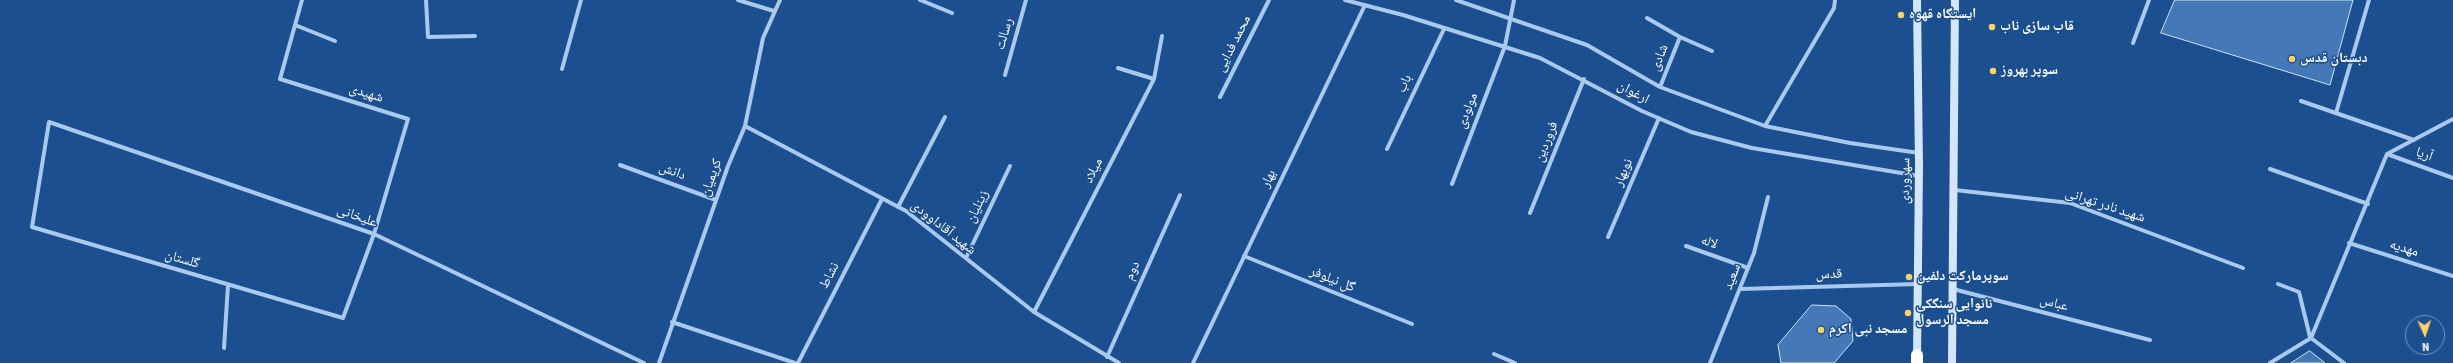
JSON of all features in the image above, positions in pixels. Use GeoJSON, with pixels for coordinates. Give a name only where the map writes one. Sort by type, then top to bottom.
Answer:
{"type":"FeatureCollection","features":[{"type":"Feature","properties":{"kind":"main road","name":"سهروردی"},"geometry":{"type":"LineString","coordinates":[[1916,361],[1919,176],[1917,0]]}},
{"type":"Feature","properties":{"kind":"main road"},"geometry":{"type":"LineString","coordinates":[[1952,363],[1955,0]]}},
{"type":"Feature","properties":{"kind":"street","name":"شهیدی"},"geometry":{"type":"LineString","coordinates":[[302,0],[280,79],[408,119],[374,234]]}},
{"type":"Feature","properties":{"kind":"street"},"geometry":{"type":"LineString","coordinates":[[426,0],[428,37],[475,36]]}},
{"type":"Feature","properties":{"kind":"street"},"geometry":{"type":"LineString","coordinates":[[562,69],[581,0]]}},
{"type":"Feature","properties":{"kind":"street"},"geometry":{"type":"LineString","coordinates":[[738,0],[774,12]]}},
{"type":"Feature","properties":{"kind":"street","name":"کریمیان"},"geometry":{"type":"LineString","coordinates":[[659,363],[672,322],[716,200],[745,126],[764,38],[780,0]]}},
{"type":"Feature","properties":{"kind":"street"},"geometry":{"type":"LineString","coordinates":[[920,0],[952,13]]}},
{"type":"Feature","properties":{"kind":"street","name":"رسالت"},"geometry":{"type":"LineString","coordinates":[[1005,75],[1026,0]]}},
{"type":"Feature","properties":{"kind":"street","name":"محمد فدایی"},"geometry":{"type":"LineString","coordinates":[[1220,97],[1269,0]]}},
{"type":"Feature","properties":{"kind":"street","name":"ارغوان"},"geometry":{"type":"LineString","coordinates":[[1345,0],[1504,46],[1540,58],[1584,79],[1642,111],[1691,132],[1752,148],[1919,176]]}},
{"type":"Feature","properties":{"kind":"street","name":"ارغوان"},"geometry":{"type":"LineString","coordinates":[[1456,0],[1587,45],[1660,87],[1765,126],[1850,143],[1919,153]]}},
{"type":"Feature","properties":{"kind":"street","name":"مولودی"},"geometry":{"type":"LineString","coordinates":[[1452,184],[1504,46],[1514,0]]}},
{"type":"Feature","properties":{"kind":"street"},"geometry":{"type":"LineString","coordinates":[[1765,126],[1834,8],[1836,0]]}},
{"type":"Feature","properties":{"kind":"street"},"geometry":{"type":"LineString","coordinates":[[2133,43],[2149,0]]}},
{"type":"Feature","properties":{"kind":"street"},"geometry":{"type":"LineString","coordinates":[[2336,113],[2369,0]]}},
{"type":"Feature","properties":{"kind":"street","name":"بهار"},"geometry":{"type":"LineString","coordinates":[[1193,363],[1365,5]]}},
{"type":"Feature","properties":{"kind":"street"},"geometry":{"type":"LineString","coordinates":[[1647,18],[1680,37],[1712,51]]}},
{"type":"Feature","properties":{"kind":"street"},"geometry":{"type":"LineString","coordinates":[[295,25],[335,41]]}},
{"type":"Feature","properties":{"kind":"street","name":"باب"},"geometry":{"type":"LineString","coordinates":[[1387,149],[1444,29]]}},
{"type":"Feature","properties":{"kind":"street","name":"میلاد"},"geometry":{"type":"LineString","coordinates":[[1034,312],[1154,79],[1162,36]]}},
{"type":"Feature","properties":{"kind":"street","name":"شادی"},"geometry":{"type":"LineString","coordinates":[[1660,87],[1680,37]]}},
{"type":"Feature","properties":{"kind":"street"},"geometry":{"type":"LineString","coordinates":[[1118,68],[1154,79]]}},
{"type":"Feature","properties":{"kind":"street","name":"فروردین"},"geometry":{"type":"LineString","coordinates":[[1530,213],[1584,79]]}},
{"type":"Feature","properties":{"kind":"street"},"geometry":{"type":"LineString","coordinates":[[2301,101],[2414,140]]}},
{"type":"Feature","properties":{"kind":"street"},"geometry":{"type":"LineString","coordinates":[[898,207],[945,117]]}},
{"type":"Feature","properties":{"kind":"street","name":"نوبهار"},"geometry":{"type":"LineString","coordinates":[[1608,237],[1660,118]]}},
{"type":"Feature","properties":{"kind":"street"},"geometry":{"type":"LineString","coordinates":[[2270,363],[2310,338],[2349,243],[2368,204],[2387,154],[2453,119]]}},
{"type":"Feature","properties":{"kind":"street","name":"علیخانی"},"geometry":{"type":"LineString","coordinates":[[49,122],[374,234],[644,363]]}},
{"type":"Feature","properties":{"kind":"street","name":"گلستان"},"geometry":{"type":"LineString","coordinates":[[49,122],[32,227],[343,318],[374,234]]}},
{"type":"Feature","properties":{"kind":"street","name":"شهید آقاداوودی"},"geometry":{"type":"LineString","coordinates":[[745,126],[898,207],[1034,312],[1118,363]]}},
{"type":"Feature","properties":{"kind":"street","name":"آریا"},"geometry":{"type":"LineString","coordinates":[[2387,154],[2453,178]]}},
{"type":"Feature","properties":{"kind":"street","name":"دانش"},"geometry":{"type":"LineString","coordinates":[[620,165],[716,200]]}},
{"type":"Feature","properties":{"kind":"street","name":"زینلیان"},"geometry":{"type":"LineString","coordinates":[[966,258],[1010,166]]}},
{"type":"Feature","properties":{"kind":"street"},"geometry":{"type":"LineString","coordinates":[[2270,169],[2368,204]]}},
{"type":"Feature","properties":{"kind":"street","name":"شهید نادر تهرانی"},"geometry":{"type":"LineString","coordinates":[[1954,190],[2070,203],[2243,268]]}},
{"type":"Feature","properties":{"kind":"street","name":"دوم"},"geometry":{"type":"LineString","coordinates":[[1107,357],[1180,195]]}},
{"type":"Feature","properties":{"kind":"street","name":"سعید"},"geometry":{"type":"LineString","coordinates":[[1710,363],[1748,268],[1768,197]]}},
{"type":"Feature","properties":{"kind":"street","name":"نشاط"},"geometry":{"type":"LineString","coordinates":[[798,363],[882,198]]}},
{"type":"Feature","properties":{"kind":"street","name":"مهدیه"},"geometry":{"type":"LineString","coordinates":[[2349,243],[2453,276]]}},
{"type":"Feature","properties":{"kind":"street","name":"لاله"},"geometry":{"type":"LineString","coordinates":[[1686,246],[1748,268]]}},
{"type":"Feature","properties":{"kind":"street","name":"گل نیلوفر"},"geometry":{"type":"LineString","coordinates":[[1244,256],[1412,324]]}},
{"type":"Feature","properties":{"kind":"street"},"geometry":{"type":"LineString","coordinates":[[224,348],[228,284]]}},
{"type":"Feature","properties":{"kind":"street","name":"قدس"},"geometry":{"type":"LineString","coordinates":[[1740,289],[1918,284]]}},
{"type":"Feature","properties":{"kind":"street"},"geometry":{"type":"LineString","coordinates":[[2278,284],[2299,292],[2310,338],[2344,363]]}},
{"type":"Feature","properties":{"kind":"street","name":"عباس"},"geometry":{"type":"LineString","coordinates":[[1953,289],[2150,340]]}},
{"type":"Feature","properties":{"kind":"street"},"geometry":{"type":"LineString","coordinates":[[672,322],[795,363]]}},
{"type":"Feature","properties":{"kind":"street"},"geometry":{"type":"LineString","coordinates":[[1494,354],[1515,363]]}},
{"type":"Feature","properties":{"kind":"building","name":"دبستان قدس"},"geometry":{"type":"Polygon","coordinates":[[[2175,0],[2353,0],[2330,85],[2161,33],[2175,0]]]}},
{"type":"Feature","properties":{"kind":"building","name":"مسجد نبی اکرم"},"geometry":{"type":"Polygon","coordinates":[[[1812,305],[1836,306],[1851,319],[1853,341],[1834,363],[1781,363],[1778,345],[1812,305]]]}},
{"type":"Feature","properties":{"kind":"building"},"geometry":{"type":"Polygon","coordinates":[[[2310,351],[2325,363],[2291,363],[2310,351]]]}},
{"type":"Feature","properties":{"kind":"place","name":"ایستگاه قهوه"},"geometry":{"type":"Point","coordinates":[1901,15]}},
{"type":"Feature","properties":{"kind":"place","name":"قاب سازی ناب"},"geometry":{"type":"Point","coordinates":[1992,27]}},
{"type":"Feature","properties":{"kind":"place","name":"دبستان قدس"},"geometry":{"type":"Point","coordinates":[2292,59]}},
{"type":"Feature","properties":{"kind":"place","name":"سوپر بهروز"},"geometry":{"type":"Point","coordinates":[1993,71]}},
{"type":"Feature","properties":{"kind":"place","name":"سوپرمارکت دلفین"},"geometry":{"type":"Point","coordinates":[1909,277]}},
{"type":"Feature","properties":{"kind":"place","name":"نانوایی سنگکی مسجد الرسول"},"geometry":{"type":"Point","coordinates":[1908,313]}},
{"type":"Feature","properties":{"kind":"place","name":"مسجد نبی اکرم"},"geometry":{"type":"Point","coordinates":[1821,330]}}]}
